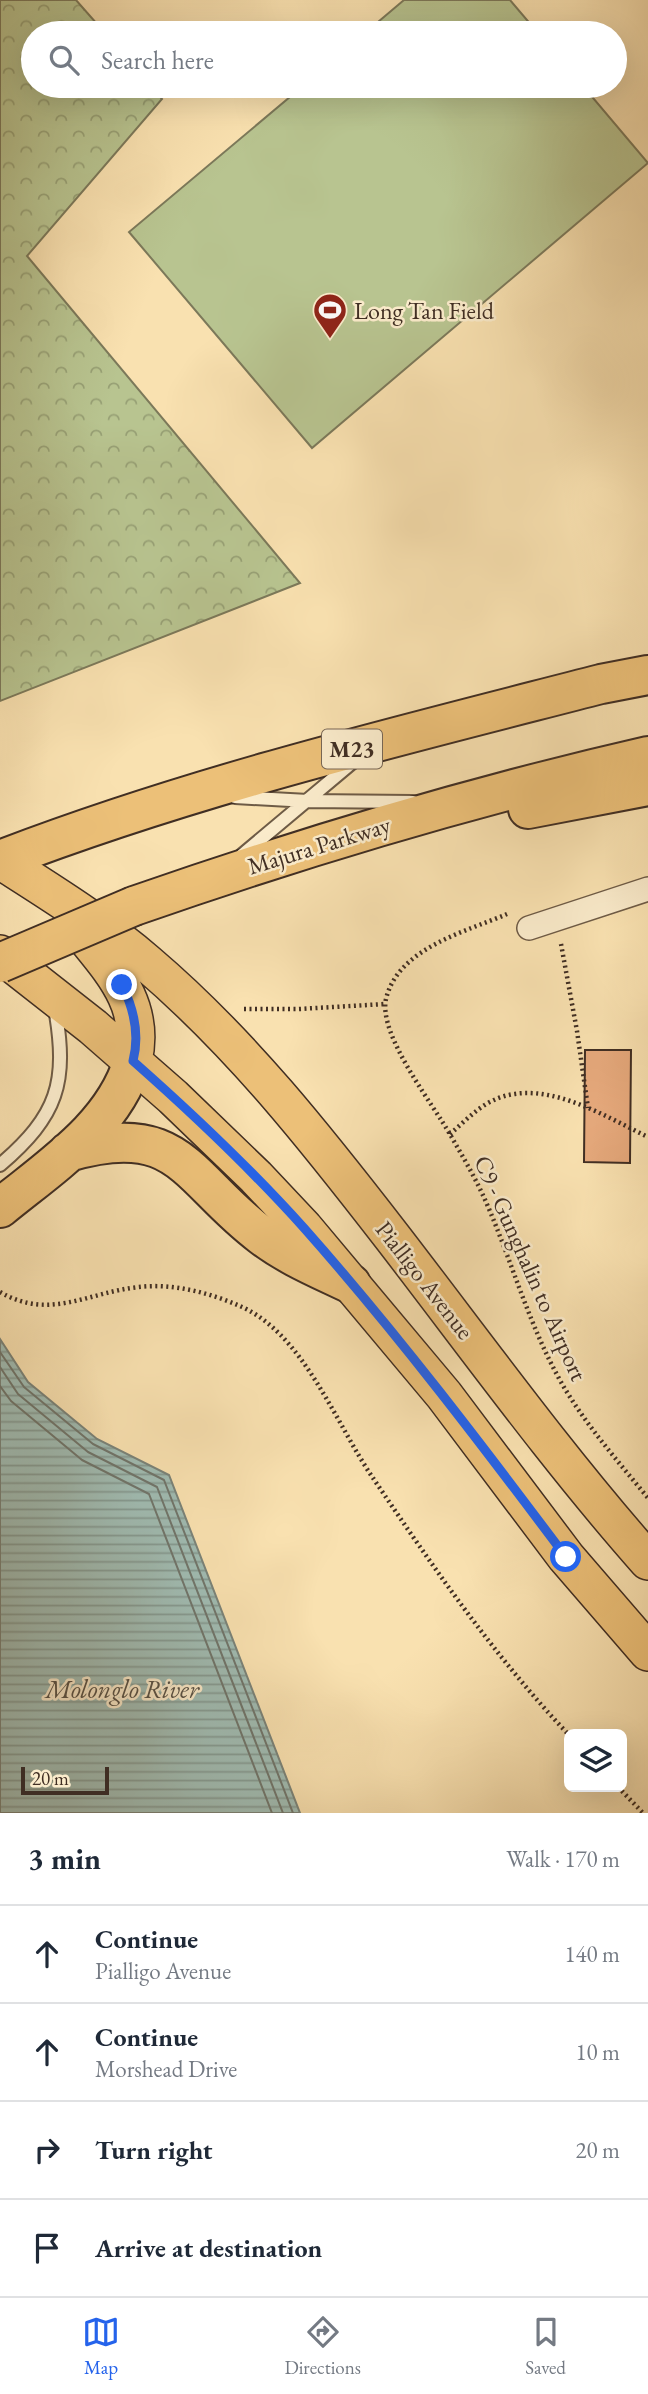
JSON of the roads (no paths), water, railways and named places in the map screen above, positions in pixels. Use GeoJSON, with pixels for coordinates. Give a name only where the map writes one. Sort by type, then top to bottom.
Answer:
{"type":"FeatureCollection","features":[{"type":"Feature","properties":{"kind":"highway","name":"M23"},"geometry":{"type":"LineString","coordinates":[[0,860],[60,837],[196,794],[379,741],[601,684],[648,675]]}},
{"type":"Feature","properties":{"kind":"highway","name":"Majura Parkway"},"geometry":{"type":"LineString","coordinates":[[0,963],[134,906],[353,833],[461,802],[648,756]]}},
{"type":"Feature","properties":{"kind":"highway"},"geometry":{"type":"LineString","coordinates":[[353,833],[463,822],[648,786]]}},
{"type":"Feature","properties":{"kind":"highway"},"geometry":{"type":"LineString","coordinates":[[0,1208],[68,1152],[108,1110],[127,1079],[133,1061]]}},
{"type":"Feature","properties":{"kind":"highway"},"geometry":{"type":"LineString","coordinates":[[68,1152],[117,1141],[142,1144],[170,1154],[199,1175],[246,1223],[274,1244],[351,1283]]}},
{"type":"Feature","properties":{"kind":"main road","name":"Pialligo Avenue"},"geometry":{"type":"LineString","coordinates":[[0,860],[84,915],[147,962],[194,1006],[260,1075],[335,1162],[593,1499],[648,1561]]}},
{"type":"Feature","properties":{"kind":"main road"},"geometry":{"type":"LineString","coordinates":[[49,892],[122,985],[135,1019],[136,1045],[133,1061]]}},
{"type":"Feature","properties":{"kind":"main road"},"geometry":{"type":"LineString","coordinates":[[0,954],[133,1061],[173,1097],[256,1177],[304,1228],[444,1395],[566,1557],[648,1652]]}},
{"type":"Feature","properties":{"kind":"street"},"geometry":{"type":"LineString","coordinates":[[529,928],[648,889]]}},
{"type":"Feature","properties":{"kind":"lane"},"geometry":{"type":"LineString","coordinates":[[216,877],[379,741]]}},
{"type":"Feature","properties":{"kind":"lane"},"geometry":{"type":"LineString","coordinates":[[196,794],[307,801],[461,802]]}},
{"type":"Feature","properties":{"kind":"lane"},"geometry":{"type":"LineString","coordinates":[[0,1165],[33,1132],[46,1114],[58,1089],[61,1041],[53,995]]}},
{"type":"Feature","properties":{"kind":"water","name":"Molonglo River"},"geometry":{"type":"Polygon","coordinates":[[[0,1339],[28,1382],[97,1439],[169,1475],[300,1813],[0,1813],[0,1339]]]}},
{"type":"Feature","properties":{"kind":"place","name":"Long Tan Field"},"geometry":{"type":"Point","coordinates":[330,340]}}]}
